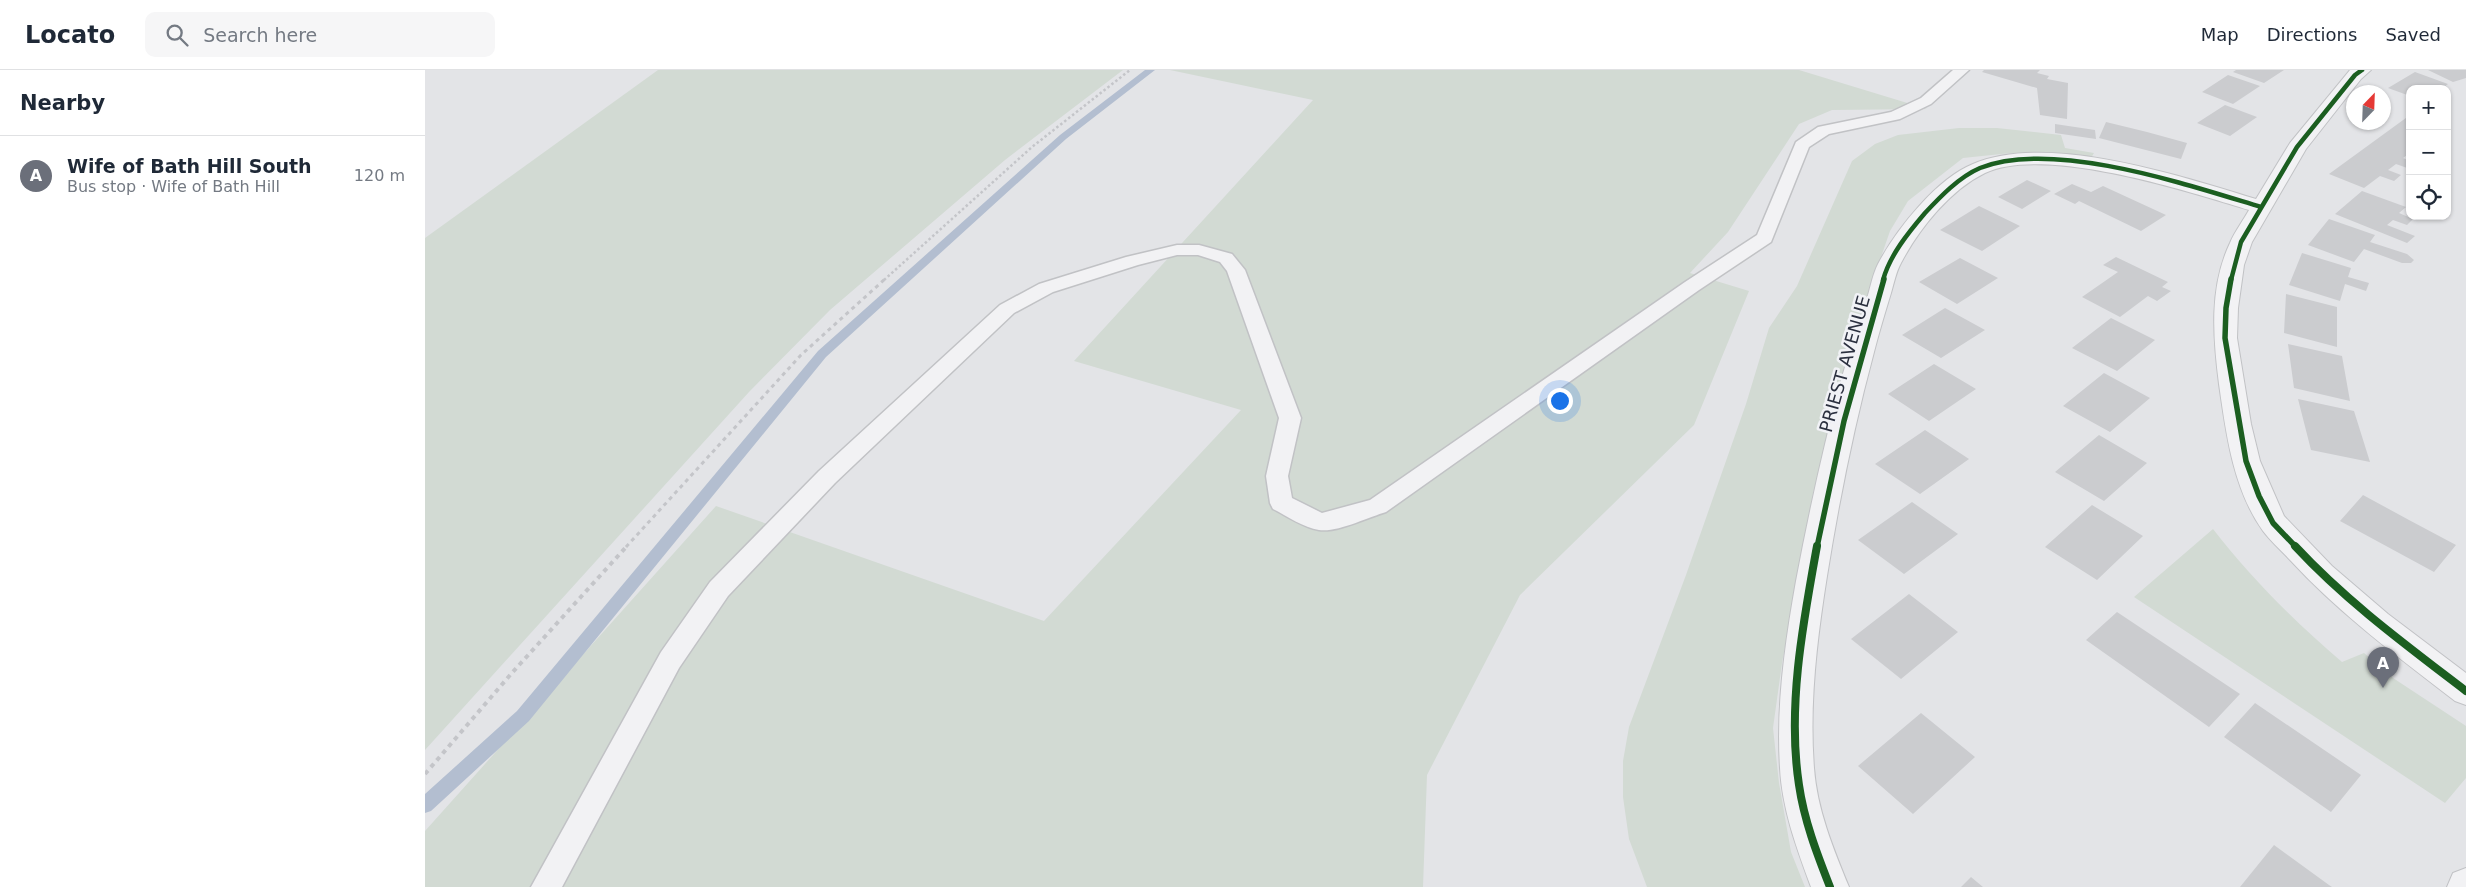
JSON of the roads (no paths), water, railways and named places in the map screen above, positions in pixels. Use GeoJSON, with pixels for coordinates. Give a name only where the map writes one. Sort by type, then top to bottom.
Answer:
{"type":"FeatureCollection","features":[{"type":"Feature","properties":{"kind":"street"},"geometry":{"type":"LineString","coordinates":[[2362,70],[2355,75],[2297,147],[2241,242],[2233,265],[2225,308],[2225,338],[2237,424],[2246,461],[2259,496],[2273,522],[2321,574],[2377,623],[2466,691]]}},
{"type":"Feature","properties":{"kind":"street","name":"PRIEST AVENUE"},"geometry":{"type":"LineString","coordinates":[[1830,887],[1811,835],[1797,773],[1795,722],[1802,641],[1817,544],[1841,430],[1864,343],[1891,260],[1941,196],[1960,180],[1979,169],[2016,160],[2052,160],[2121,170],[2188,185],[2261,207]]}},
{"type":"Feature","properties":{"kind":"lane"},"geometry":{"type":"LineString","coordinates":[[546,887],[670,660],[719,589],[827,477],[1007,309],[1046,288],[1132,261],[1177,250],[1199,250],[1226,258],[1236,270],[1290,418],[1277,476],[1281,503],[1320,522],[1340,518],[1378,506],[1692,286],[1765,238],[1802,145],[1824,130],[1895,116],[1926,101],[1961,70]]}},
{"type":"Feature","properties":{"kind":"waterway"},"geometry":{"type":"LineString","coordinates":[[425,805],[523,716],[822,354],[1063,137],[1151,70]]}},
{"type":"Feature","properties":{"kind":"place","name":"Wife of Bath Hill South"},"geometry":{"type":"Point","coordinates":[2383,688]}}]}
